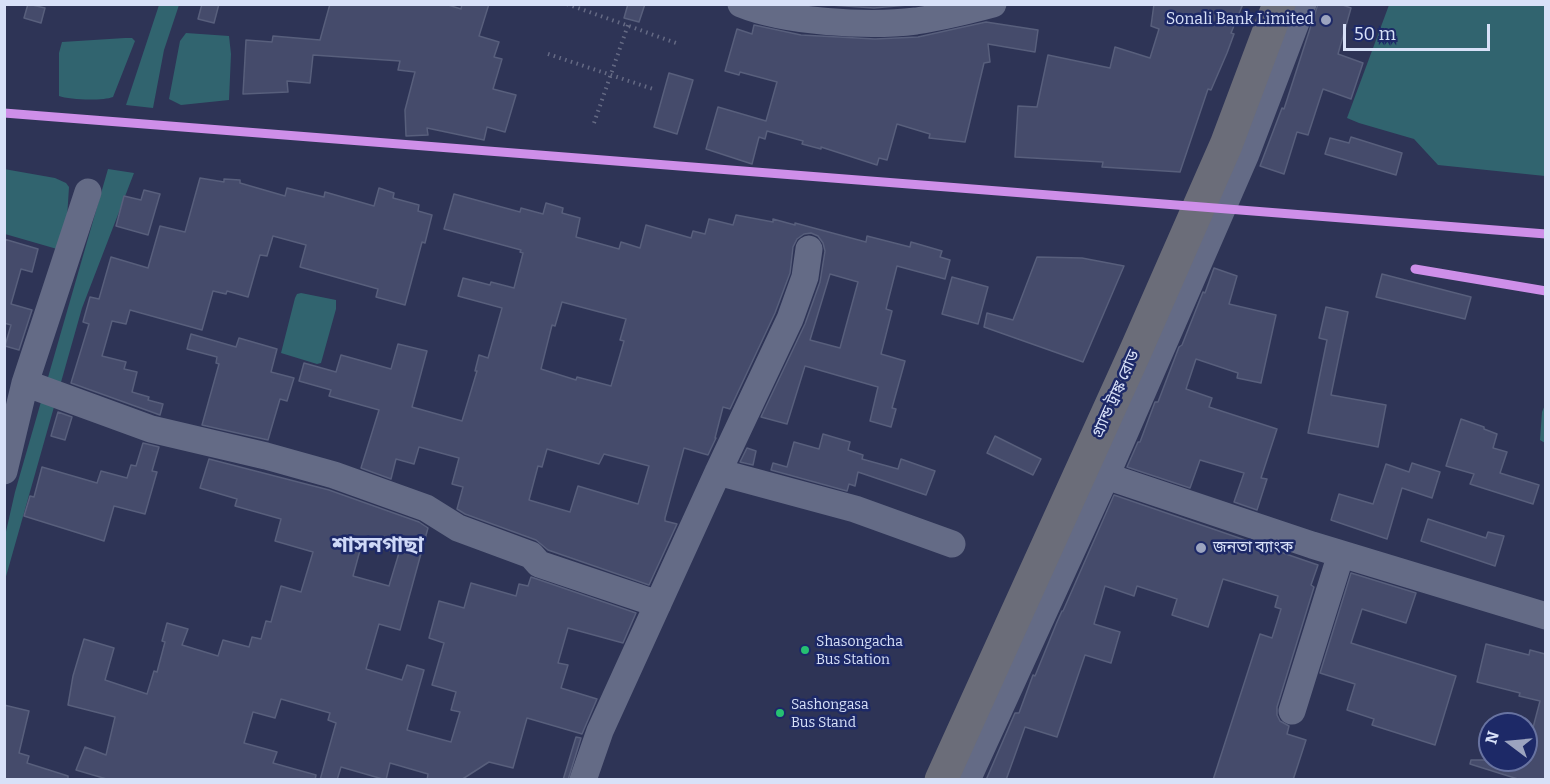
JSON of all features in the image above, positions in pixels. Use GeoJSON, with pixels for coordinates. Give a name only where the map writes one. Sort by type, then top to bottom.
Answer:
{"type":"FeatureCollection","features":[{"type":"Feature","properties":{"kind":"highway","name":"গ্র্যান্ড ট্রাঙ্ক রোড"},"geometry":{"type":"LineString","coordinates":[[941,780],[1136,350],[1216,166],[1279,4]]}},
{"type":"Feature","properties":{"kind":"street"},"geometry":{"type":"LineString","coordinates":[[741,4],[776,15],[808,20],[877,23],[914,21],[993,4]]}},
{"type":"Feature","properties":{"kind":"street"},"geometry":{"type":"LineString","coordinates":[[924,780],[1175,237],[1265,4]]}},
{"type":"Feature","properties":{"kind":"street"},"geometry":{"type":"LineString","coordinates":[[967,780],[1106,476],[1246,154],[1303,4]]}},
{"type":"Feature","properties":{"kind":"street"},"geometry":{"type":"LineString","coordinates":[[4,471],[33,386],[88,192]]}},
{"type":"Feature","properties":{"kind":"street"},"geometry":{"type":"LineString","coordinates":[[583,780],[600,731],[790,319],[805,278],[809,249]]}},
{"type":"Feature","properties":{"kind":"street"},"geometry":{"type":"LineString","coordinates":[[33,386],[151,429],[266,456],[334,475],[426,508],[458,528],[531,555],[539,564],[658,604]]}},
{"type":"Feature","properties":{"kind":"street"},"geometry":{"type":"LineString","coordinates":[[718,472],[855,509],[952,544]]}},
{"type":"Feature","properties":{"kind":"street"},"geometry":{"type":"LineString","coordinates":[[1106,476],[1341,554],[1545,616]]}},
{"type":"Feature","properties":{"kind":"street"},"geometry":{"type":"LineString","coordinates":[[1292,711],[1341,554]]}},
{"type":"Feature","properties":{"kind":"path"},"geometry":{"type":"LineString","coordinates":[[567,4],[679,44]]}},
{"type":"Feature","properties":{"kind":"path"},"geometry":{"type":"LineString","coordinates":[[594,123],[628,25]]}},
{"type":"Feature","properties":{"kind":"path"},"geometry":{"type":"LineString","coordinates":[[548,54],[656,90]]}},
{"type":"Feature","properties":{"kind":"shaded area"},"geometry":{"type":"Polygon","coordinates":[[[159,5],[179,5],[164,50],[153,108],[126,105],[159,5]]]}},
{"type":"Feature","properties":{"kind":"shaded area"},"geometry":{"type":"Polygon","coordinates":[[[1389,5],[1545,5],[1545,176],[1438,165],[1414,139],[1347,118],[1389,5]]]}},
{"type":"Feature","properties":{"kind":"shaded area"},"geometry":{"type":"Polygon","coordinates":[[[186,33],[229,36],[231,54],[229,100],[181,105],[169,99],[180,41],[186,33]]]}},
{"type":"Feature","properties":{"kind":"shaded area"},"geometry":{"type":"Polygon","coordinates":[[[132,38],[135,41],[113,97],[86,100],[59,96],[59,53],[62,42],[132,38]]]}},
{"type":"Feature","properties":{"kind":"shaded area"},"geometry":{"type":"Polygon","coordinates":[[[4,169],[55,178],[69,187],[66,234],[57,249],[5,234],[4,169]]]}},
{"type":"Feature","properties":{"kind":"shaded area"},"geometry":{"type":"Polygon","coordinates":[[[108,169],[134,173],[82,308],[5,580],[5,536],[15,492],[108,169]]]}},
{"type":"Feature","properties":{"kind":"shaded area"},"geometry":{"type":"Polygon","coordinates":[[[301,293],[336,300],[336,309],[321,363],[317,364],[281,353],[295,298],[301,293]]]}},
{"type":"Feature","properties":{"kind":"shaded area"},"geometry":{"type":"Polygon","coordinates":[[[1545,405],[1545,443],[1540,440],[1542,412],[1545,405]]]}},
{"type":"Feature","properties":{"kind":"building"},"geometry":{"type":"Polygon","coordinates":[[[28,4],[45,8],[41,23],[24,18],[28,4]]]}},
{"type":"Feature","properties":{"kind":"building"},"geometry":{"type":"Polygon","coordinates":[[[202,4],[219,4],[214,23],[198,19],[202,4]]]}},
{"type":"Feature","properties":{"kind":"building"},"geometry":{"type":"Polygon","coordinates":[[[330,4],[445,4],[461,9],[462,4],[489,4],[479,36],[499,42],[494,57],[502,59],[493,89],[516,95],[505,132],[487,127],[484,140],[427,128],[428,135],[406,136],[405,110],[415,72],[398,70],[400,61],[313,55],[310,83],[287,81],[288,92],[243,94],[246,40],[272,42],[273,36],[320,40],[330,4]]]}},
{"type":"Feature","properties":{"kind":"building"},"geometry":{"type":"Polygon","coordinates":[[[628,4],[645,4],[639,22],[624,18],[628,4]]]}},
{"type":"Feature","properties":{"kind":"building"},"geometry":{"type":"Polygon","coordinates":[[[816,4],[919,4],[874,8],[816,4]]]}},
{"type":"Feature","properties":{"kind":"building"},"geometry":{"type":"Polygon","coordinates":[[[1154,4],[1243,4],[1231,33],[1234,34],[1227,53],[1211,90],[1208,89],[1180,172],[1102,167],[1103,162],[1015,157],[1018,106],[1037,107],[1048,55],[1110,68],[1115,47],[1150,58],[1159,29],[1151,26],[1154,4]]]}},
{"type":"Feature","properties":{"kind":"building"},"geometry":{"type":"Polygon","coordinates":[[[1318,4],[1340,4],[1351,8],[1338,54],[1363,63],[1351,99],[1323,89],[1308,135],[1297,132],[1284,174],[1260,166],[1282,108],[1284,109],[1318,4]]]}},
{"type":"Feature","properties":{"kind":"building"},"geometry":{"type":"Polygon","coordinates":[[[986,22],[1038,30],[1035,52],[988,44],[990,62],[984,63],[965,142],[929,138],[930,134],[897,124],[887,160],[879,158],[877,165],[821,147],[821,149],[802,144],[803,141],[767,131],[765,139],[759,137],[752,164],[706,149],[718,107],[766,121],[777,82],[740,72],[739,75],[725,71],[737,29],[752,34],[754,25],[801,35],[875,39],[918,37],[986,22]]]}},
{"type":"Feature","properties":{"kind":"building"},"geometry":{"type":"Polygon","coordinates":[[[669,73],[693,80],[677,134],[654,127],[669,73]]]}},
{"type":"Feature","properties":{"kind":"building"},"geometry":{"type":"Polygon","coordinates":[[[1351,137],[1402,153],[1396,175],[1325,154],[1330,138],[1349,143],[1351,137]]]}},
{"type":"Feature","properties":{"kind":"building"},"geometry":{"type":"Polygon","coordinates":[[[200,178],[224,182],[224,179],[240,180],[240,183],[285,196],[287,188],[324,197],[325,192],[374,206],[379,188],[394,193],[393,198],[419,205],[418,211],[432,215],[425,243],[422,242],[405,305],[376,297],[378,289],[300,267],[306,245],[273,236],[267,256],[260,255],[248,297],[227,291],[226,294],[213,291],[202,330],[130,310],[126,324],[112,321],[102,356],[126,362],[124,369],[137,372],[132,392],[163,404],[160,415],[71,383],[89,324],[83,322],[90,297],[99,299],[111,257],[148,268],[160,226],[185,232],[200,178]]]}},
{"type":"Feature","properties":{"kind":"building"},"geometry":{"type":"Polygon","coordinates":[[[144,190],[160,194],[148,235],[116,226],[124,196],[141,200],[144,190]]]}},
{"type":"Feature","properties":{"kind":"building"},"geometry":{"type":"Polygon","coordinates":[[[454,194],[520,212],[521,208],[543,214],[546,203],[563,208],[562,213],[580,218],[576,237],[619,249],[621,242],[640,248],[646,225],[691,238],[693,231],[705,234],[709,219],[733,225],[736,215],[773,222],[773,219],[795,225],[795,223],[866,242],[867,236],[910,247],[911,242],[942,251],[940,257],[950,260],[945,279],[897,266],[886,309],[892,311],[881,354],[905,361],[892,408],[896,409],[891,427],[870,421],[878,387],[805,366],[787,424],[761,417],[805,324],[820,282],[825,251],[818,236],[811,233],[804,234],[797,239],[793,247],[790,273],[775,313],[730,409],[723,407],[716,438],[708,455],[684,448],[665,518],[665,521],[677,524],[649,585],[548,550],[536,540],[457,509],[463,487],[452,484],[459,458],[419,447],[414,464],[396,459],[391,479],[361,468],[379,410],[329,396],[331,390],[299,381],[304,363],[336,372],[341,355],[391,369],[398,344],[427,351],[412,407],[462,421],[477,371],[475,371],[479,355],[488,358],[502,308],[458,296],[463,278],[514,288],[523,253],[520,252],[521,250],[444,229],[454,194]],[[830,274],[810,340],[840,348],[858,282],[830,274]],[[562,302],[555,326],[552,325],[541,369],[576,380],[577,377],[611,386],[624,341],[620,340],[626,319],[562,302]],[[547,449],[542,467],[538,466],[529,500],[570,512],[578,486],[638,504],[649,466],[604,454],[599,464],[547,449]]]}},
{"type":"Feature","properties":{"kind":"building"},"geometry":{"type":"Polygon","coordinates":[[[4,239],[38,249],[32,272],[21,269],[11,304],[32,310],[19,350],[5,346],[11,325],[4,323],[4,239]]]}},
{"type":"Feature","properties":{"kind":"building"},"geometry":{"type":"Polygon","coordinates":[[[1037,257],[1082,258],[1124,266],[1083,362],[984,327],[987,313],[1013,320],[1037,257]]]}},
{"type":"Feature","properties":{"kind":"building"},"geometry":{"type":"Polygon","coordinates":[[[1214,268],[1237,276],[1229,304],[1276,315],[1261,383],[1237,378],[1238,373],[1196,359],[1186,389],[1212,398],[1209,407],[1277,429],[1261,478],[1267,479],[1257,510],[1234,502],[1244,473],[1200,460],[1190,488],[1127,467],[1140,442],[1155,402],[1158,402],[1179,347],[1182,345],[1214,268]]]}},
{"type":"Feature","properties":{"kind":"building"},"geometry":{"type":"Polygon","coordinates":[[[1382,274],[1471,297],[1465,319],[1376,297],[1382,274]]]}},
{"type":"Feature","properties":{"kind":"building"},"geometry":{"type":"Polygon","coordinates":[[[952,277],[988,287],[978,324],[942,314],[952,277]]]}},
{"type":"Feature","properties":{"kind":"building"},"geometry":{"type":"Polygon","coordinates":[[[1326,307],[1348,312],[1331,395],[1386,405],[1378,447],[1308,433],[1327,340],[1319,338],[1326,307]]]}},
{"type":"Feature","properties":{"kind":"building"},"geometry":{"type":"Polygon","coordinates":[[[191,334],[236,347],[239,338],[277,349],[271,372],[294,378],[287,401],[280,399],[268,440],[202,425],[219,364],[216,363],[217,357],[187,349],[191,334]]]}},
{"type":"Feature","properties":{"kind":"building"},"geometry":{"type":"Polygon","coordinates":[[[58,412],[72,417],[65,440],[51,436],[58,412]]]}},
{"type":"Feature","properties":{"kind":"building"},"geometry":{"type":"Polygon","coordinates":[[[1461,419],[1497,434],[1493,448],[1507,452],[1500,473],[1539,485],[1533,504],[1470,484],[1474,474],[1446,466],[1461,419]]]}},
{"type":"Feature","properties":{"kind":"building"},"geometry":{"type":"Polygon","coordinates":[[[823,434],[850,442],[848,450],[863,455],[862,459],[898,469],[901,459],[935,471],[926,495],[858,472],[855,486],[849,484],[847,491],[771,470],[773,463],[787,467],[794,442],[819,449],[823,434]]]}},
{"type":"Feature","properties":{"kind":"building"},"geometry":{"type":"Polygon","coordinates":[[[995,436],[1041,459],[1033,475],[987,453],[995,436]]]}},
{"type":"Feature","properties":{"kind":"building"},"geometry":{"type":"Polygon","coordinates":[[[143,443],[159,447],[152,471],[157,472],[145,514],[114,506],[104,541],[24,516],[30,496],[34,497],[42,467],[97,483],[101,471],[127,478],[131,465],[136,466],[143,443]]]}},
{"type":"Feature","properties":{"kind":"building"},"geometry":{"type":"Polygon","coordinates":[[[747,448],[756,451],[753,465],[740,462],[747,448]]]}},
{"type":"Feature","properties":{"kind":"building"},"geometry":{"type":"Polygon","coordinates":[[[209,459],[329,490],[419,522],[428,528],[400,630],[379,624],[366,669],[402,680],[407,665],[424,670],[407,730],[451,742],[460,712],[451,710],[456,692],[432,685],[444,643],[429,638],[439,601],[464,608],[471,583],[516,596],[519,584],[528,586],[531,577],[636,613],[623,643],[568,628],[558,663],[568,665],[561,688],[597,699],[582,734],[527,718],[513,768],[489,762],[461,780],[427,780],[428,774],[390,763],[386,780],[341,767],[337,780],[320,780],[336,723],[328,720],[330,713],[281,699],[275,718],[253,712],[244,743],[277,752],[273,763],[316,775],[315,780],[110,780],[76,770],[85,747],[106,755],[115,717],[68,705],[73,676],[84,639],[114,648],[105,680],[147,694],[154,671],[157,672],[165,642],[162,641],[167,623],[188,629],[182,645],[218,656],[223,640],[249,647],[252,637],[261,639],[266,621],[271,622],[281,586],[301,592],[313,552],[275,541],[281,519],[235,506],[237,499],[200,488],[209,459]],[[362,543],[353,576],[389,586],[399,553],[362,543]]]}},
{"type":"Feature","properties":{"kind":"building"},"geometry":{"type":"Polygon","coordinates":[[[1412,463],[1440,472],[1432,498],[1402,488],[1387,539],[1331,520],[1339,494],[1373,504],[1386,464],[1409,472],[1412,463]]]}},
{"type":"Feature","properties":{"kind":"building"},"geometry":{"type":"Polygon","coordinates":[[[1114,495],[1318,565],[1311,585],[1314,587],[1277,707],[1280,721],[1289,726],[1287,734],[1306,740],[1293,780],[1213,780],[1260,634],[1272,638],[1281,609],[1275,607],[1278,596],[1223,579],[1208,627],[1172,615],[1177,599],[1137,586],[1134,596],[1105,586],[1094,624],[1120,632],[1111,663],[1085,655],[1057,737],[1025,727],[1006,780],[986,780],[1015,713],[1019,713],[1033,675],[1035,676],[1114,495]]]}},
{"type":"Feature","properties":{"kind":"building"},"geometry":{"type":"Polygon","coordinates":[[[1428,519],[1486,538],[1488,532],[1504,536],[1495,566],[1421,541],[1428,519]]]}},
{"type":"Feature","properties":{"kind":"building"},"geometry":{"type":"Polygon","coordinates":[[[1351,573],[1416,593],[1406,623],[1362,609],[1351,643],[1456,676],[1435,745],[1372,725],[1374,719],[1347,710],[1355,684],[1320,673],[1351,573]]]}},
{"type":"Feature","properties":{"kind":"building"},"geometry":{"type":"Polygon","coordinates":[[[1486,644],[1529,655],[1530,650],[1545,654],[1545,780],[1521,780],[1496,772],[1538,772],[1537,712],[1540,701],[1519,696],[1520,693],[1477,682],[1486,644]]]}},
{"type":"Feature","properties":{"kind":"building"},"geometry":{"type":"Polygon","coordinates":[[[4,705],[29,711],[19,753],[29,756],[27,763],[68,776],[68,780],[4,780],[4,705]]]}},
{"type":"Feature","properties":{"kind":"building"},"geometry":{"type":"Polygon","coordinates":[[[576,737],[581,738],[568,780],[563,780],[576,737]]]}},
{"type":"Feature","properties":{"kind":"building"},"geometry":{"type":"Polygon","coordinates":[[[1471,760],[1478,760],[1478,767],[1470,764],[1471,760]]]}},
{"type":"Feature","properties":{"kind":"transit line"},"geometry":{"type":"LineString","coordinates":[[4,113],[1546,234]]}},
{"type":"Feature","properties":{"kind":"transit line"},"geometry":{"type":"LineString","coordinates":[[1415,269],[1546,291]]}},
{"type":"Feature","properties":{"kind":"place","name":"Sonali Bank Limited"},"geometry":{"type":"Point","coordinates":[1326,20]}},
{"type":"Feature","properties":{"kind":"place","name":"জনতা ব্যাংক"},"geometry":{"type":"Point","coordinates":[1201,548]}},
{"type":"Feature","properties":{"kind":"place","name":"Shasongacha Bus Station"},"geometry":{"type":"Point","coordinates":[805,650]}},
{"type":"Feature","properties":{"kind":"place","name":"Sashongasa Bus Stand"},"geometry":{"type":"Point","coordinates":[780,713]}},
{"type":"Feature","properties":{"kind":"district","name":"শাসনগাছা"},"geometry":{"type":"Point","coordinates":[378,546]}}]}
